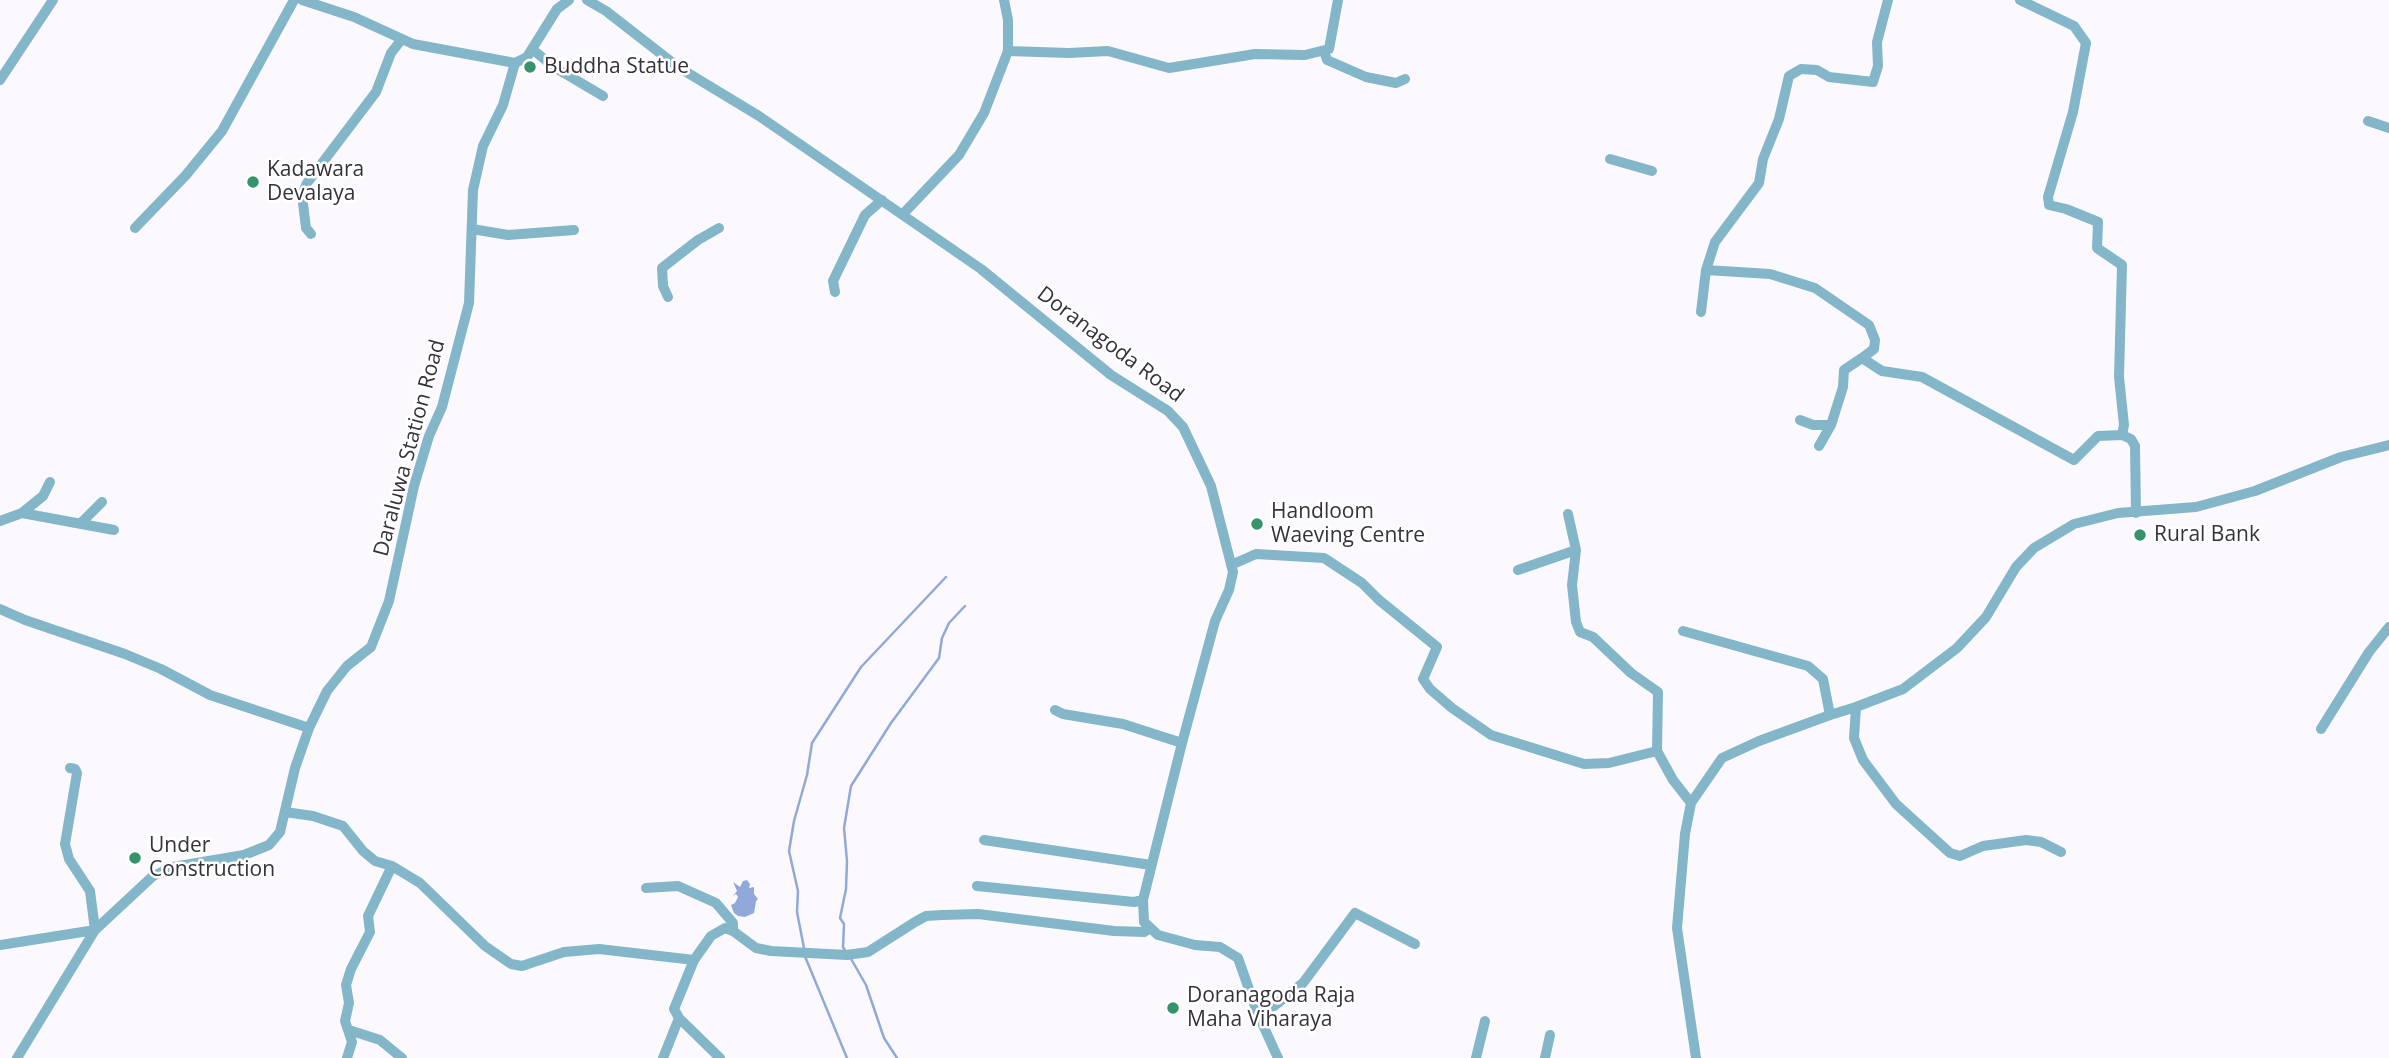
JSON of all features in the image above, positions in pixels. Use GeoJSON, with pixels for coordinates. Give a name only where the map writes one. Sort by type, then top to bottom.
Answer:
{"type":"FeatureCollection","features":[{"type":"Feature","properties":{"kind":"street"},"geometry":{"type":"LineString","coordinates":[[0,79],[53,0]]}},
{"type":"Feature","properties":{"kind":"street"},"geometry":{"type":"LineString","coordinates":[[135,228],[186,175],[222,131],[294,0]]}},
{"type":"Feature","properties":{"kind":"street"},"geometry":{"type":"LineString","coordinates":[[302,0],[354,17],[413,44],[515,63],[527,57],[557,9],[569,0]]}},
{"type":"Feature","properties":{"kind":"street","name":"Doranagoda Road"},"geometry":{"type":"LineString","coordinates":[[587,0],[678,66],[759,116],[981,269],[1111,375],[1168,411],[1183,427],[1211,486],[1233,572],[1229,590],[1216,621],[1151,865],[1143,900],[1144,922],[1150,928]]}},
{"type":"Feature","properties":{"kind":"street"},"geometry":{"type":"LineString","coordinates":[[904,214],[958,155],[984,113],[1008,51],[1008,20],[1004,0]]}},
{"type":"Feature","properties":{"kind":"street"},"geometry":{"type":"LineString","coordinates":[[1008,51],[1108,51],[1169,68],[1255,54],[1305,55],[1329,49],[1338,0]]}},
{"type":"Feature","properties":{"kind":"street"},"geometry":{"type":"LineString","coordinates":[[1701,312],[1706,270],[1715,242],[1759,183],[1763,159],[1779,119],[1789,76],[1801,69],[1818,70],[1829,78],[1873,82],[1878,66],[1877,42],[1888,0]]}},
{"type":"Feature","properties":{"kind":"street"},"geometry":{"type":"LineString","coordinates":[[2020,0],[2074,26],[2087,43],[2073,112],[2048,197],[2049,205],[2066,208],[2098,222],[2097,248],[2122,265],[2119,377],[2124,425],[2122,435]]}},
{"type":"Feature","properties":{"kind":"street"},"geometry":{"type":"LineString","coordinates":[[311,234],[306,228],[302,195],[307,183],[376,92],[391,53],[401,39]]}},
{"type":"Feature","properties":{"kind":"street"},"geometry":{"type":"LineString","coordinates":[[532,49],[554,67],[603,96]]}},
{"type":"Feature","properties":{"kind":"street"},"geometry":{"type":"LineString","coordinates":[[1324,51],[1327,60],[1366,76],[1396,83],[1405,79]]}},
{"type":"Feature","properties":{"kind":"street","name":"Daraluwa Station Road"},"geometry":{"type":"LineString","coordinates":[[17,1058],[95,930],[153,876],[173,867],[244,855],[269,845],[281,832],[295,768],[309,728],[327,691],[347,666],[371,646],[389,601],[414,486],[429,436],[442,407],[469,303],[473,190],[483,146],[503,105],[515,63]]}},
{"type":"Feature","properties":{"kind":"street"},"geometry":{"type":"LineString","coordinates":[[2368,121],[2389,128]]}},
{"type":"Feature","properties":{"kind":"street"},"geometry":{"type":"LineString","coordinates":[[1610,159],[1652,172]]}},
{"type":"Feature","properties":{"kind":"street"},"geometry":{"type":"LineString","coordinates":[[835,292],[833,281],[865,215],[881,200]]}},
{"type":"Feature","properties":{"kind":"street"},"geometry":{"type":"LineString","coordinates":[[668,297],[663,286],[662,268],[698,240],[719,228]]}},
{"type":"Feature","properties":{"kind":"street"},"geometry":{"type":"LineString","coordinates":[[472,229],[508,235],[574,230]]}},
{"type":"Feature","properties":{"kind":"street"},"geometry":{"type":"LineString","coordinates":[[1706,270],[1770,274],[1815,288],[1869,325],[1875,340],[1874,349],[1844,370],[1843,387],[1831,425],[1819,446]]}},
{"type":"Feature","properties":{"kind":"street"},"geometry":{"type":"LineString","coordinates":[[1863,358],[1882,370],[1922,377],[2074,460],[2098,436],[2122,435],[2131,439],[2135,446],[2136,513]]}},
{"type":"Feature","properties":{"kind":"street"},"geometry":{"type":"LineString","coordinates":[[1800,420],[1813,425],[1831,425]]}},
{"type":"Feature","properties":{"kind":"street"},"geometry":{"type":"LineString","coordinates":[[1696,1058],[1677,928],[1685,834],[1691,803],[1722,758],[1759,741],[1903,688],[1957,648],[1986,617],[2016,566],[2034,548],[2074,524],[2118,513],[2196,507],[2255,491],[2341,457],[2389,445]]}},
{"type":"Feature","properties":{"kind":"street"},"geometry":{"type":"LineString","coordinates":[[0,521],[22,513],[43,496],[50,482]]}},
{"type":"Feature","properties":{"kind":"street"},"geometry":{"type":"LineString","coordinates":[[80,524],[102,502]]}},
{"type":"Feature","properties":{"kind":"street"},"geometry":{"type":"LineString","coordinates":[[22,513],[114,530]]}},
{"type":"Feature","properties":{"kind":"street"},"geometry":{"type":"LineString","coordinates":[[1569,514],[1576,550],[1572,585],[1576,622],[1580,632],[1593,637],[1630,673],[1658,692],[1657,751],[1673,780],[1691,803]]}},
{"type":"Feature","properties":{"kind":"street"},"geometry":{"type":"LineString","coordinates":[[1518,570],[1576,550]]}},
{"type":"Feature","properties":{"kind":"street"},"geometry":{"type":"LineString","coordinates":[[1231,565],[1256,554],[1324,558],[1362,583],[1378,600],[1437,647],[1423,679],[1451,708],[1491,735],[1584,764],[1609,763],[1657,751]]}},
{"type":"Feature","properties":{"kind":"street"},"geometry":{"type":"LineString","coordinates":[[0,609],[125,654],[161,669],[210,695],[309,728]]}},
{"type":"Feature","properties":{"kind":"street"},"geometry":{"type":"LineString","coordinates":[[2320,729],[2369,652],[2389,627]]}},
{"type":"Feature","properties":{"kind":"street"},"geometry":{"type":"LineString","coordinates":[[1683,631],[1808,666],[1824,679],[1829,715]]}},
{"type":"Feature","properties":{"kind":"street"},"geometry":{"type":"LineString","coordinates":[[1856,707],[1854,738],[1863,760],[1896,804],[1950,853],[1960,856],[1983,846],[2026,840],[2041,842],[2061,852]]}},
{"type":"Feature","properties":{"kind":"street"},"geometry":{"type":"LineString","coordinates":[[1055,710],[1063,714],[1123,724],[1182,743]]}},
{"type":"Feature","properties":{"kind":"street"},"geometry":{"type":"LineString","coordinates":[[0,945],[95,930],[90,891],[69,859],[65,844],[77,773],[70,768]]}},
{"type":"Feature","properties":{"kind":"street"},"geometry":{"type":"LineString","coordinates":[[285,813],[313,816],[343,826],[363,851],[375,861],[392,866],[420,883],[485,946],[511,964],[522,966],[564,952],[599,949],[694,960]]}},
{"type":"Feature","properties":{"kind":"street"},"geometry":{"type":"LineString","coordinates":[[984,841],[1151,865]]}},
{"type":"Feature","properties":{"kind":"street"},"geometry":{"type":"LineString","coordinates":[[346,1058],[352,1042],[345,1021],[349,1003],[346,985],[370,932],[368,916],[392,866]]}},
{"type":"Feature","properties":{"kind":"street"},"geometry":{"type":"LineString","coordinates":[[646,888],[678,886],[716,902],[733,923],[733,931]]}},
{"type":"Feature","properties":{"kind":"street"},"geometry":{"type":"LineString","coordinates":[[977,886],[1134,902],[1143,900]]}},
{"type":"Feature","properties":{"kind":"street"},"geometry":{"type":"LineString","coordinates":[[1257,1012],[1274,1006],[1303,983],[1355,913],[1415,944]]}},
{"type":"Feature","properties":{"kind":"street"},"geometry":{"type":"LineString","coordinates":[[720,1058],[679,1018],[674,1009],[694,960],[711,936],[725,928],[756,948],[846,954],[868,952],[926,916],[978,914],[1114,931],[1144,932],[1150,928],[1158,935],[1195,945],[1220,947],[1238,958],[1257,1012],[1278,1058]]}},
{"type":"Feature","properties":{"kind":"street"},"geometry":{"type":"LineString","coordinates":[[663,1058],[679,1018]]}},
{"type":"Feature","properties":{"kind":"street"},"geometry":{"type":"LineString","coordinates":[[1476,1058],[1485,1021]]}},
{"type":"Feature","properties":{"kind":"street"},"geometry":{"type":"LineString","coordinates":[[349,1030],[380,1040],[402,1058]]}},
{"type":"Feature","properties":{"kind":"street"},"geometry":{"type":"LineString","coordinates":[[1545,1058],[1550,1035]]}},
{"type":"Feature","properties":{"kind":"water"},"geometry":{"type":"Polygon","coordinates":[[[747,880],[749,888],[754,887],[754,894],[758,899],[754,913],[745,917],[738,916],[731,905],[738,897],[736,894],[733,896],[737,891],[733,882],[740,887],[743,881],[747,880]]]}},
{"type":"Feature","properties":{"kind":"waterway"},"geometry":{"type":"LineString","coordinates":[[804,948],[797,912],[798,891],[789,851],[812,743],[861,667],[946,577]]}},
{"type":"Feature","properties":{"kind":"waterway"},"geometry":{"type":"LineString","coordinates":[[846,952],[843,947],[844,924],[840,918],[846,889],[844,828],[851,786],[891,723],[939,658],[942,638],[949,623],[965,606]]}},
{"type":"Feature","properties":{"kind":"waterway"},"geometry":{"type":"LineString","coordinates":[[804,954],[847,1058]]}},
{"type":"Feature","properties":{"kind":"waterway"},"geometry":{"type":"LineString","coordinates":[[850,957],[866,985],[884,1038],[897,1058]]}},
{"type":"Feature","properties":{"kind":"place","name":"Buddha Statue"},"geometry":{"type":"Point","coordinates":[530,67]}},
{"type":"Feature","properties":{"kind":"place","name":"Kadawara Devalaya"},"geometry":{"type":"Point","coordinates":[253,182]}},
{"type":"Feature","properties":{"kind":"place","name":"Handloom Waeving Centre"},"geometry":{"type":"Point","coordinates":[1257,524]}},
{"type":"Feature","properties":{"kind":"place","name":"Rural Bank"},"geometry":{"type":"Point","coordinates":[2140,535]}},
{"type":"Feature","properties":{"kind":"place","name":"Under Construction"},"geometry":{"type":"Point","coordinates":[135,858]}},
{"type":"Feature","properties":{"kind":"place","name":"Doranagoda Raja Maha Viharaya"},"geometry":{"type":"Point","coordinates":[1173,1008]}}]}
